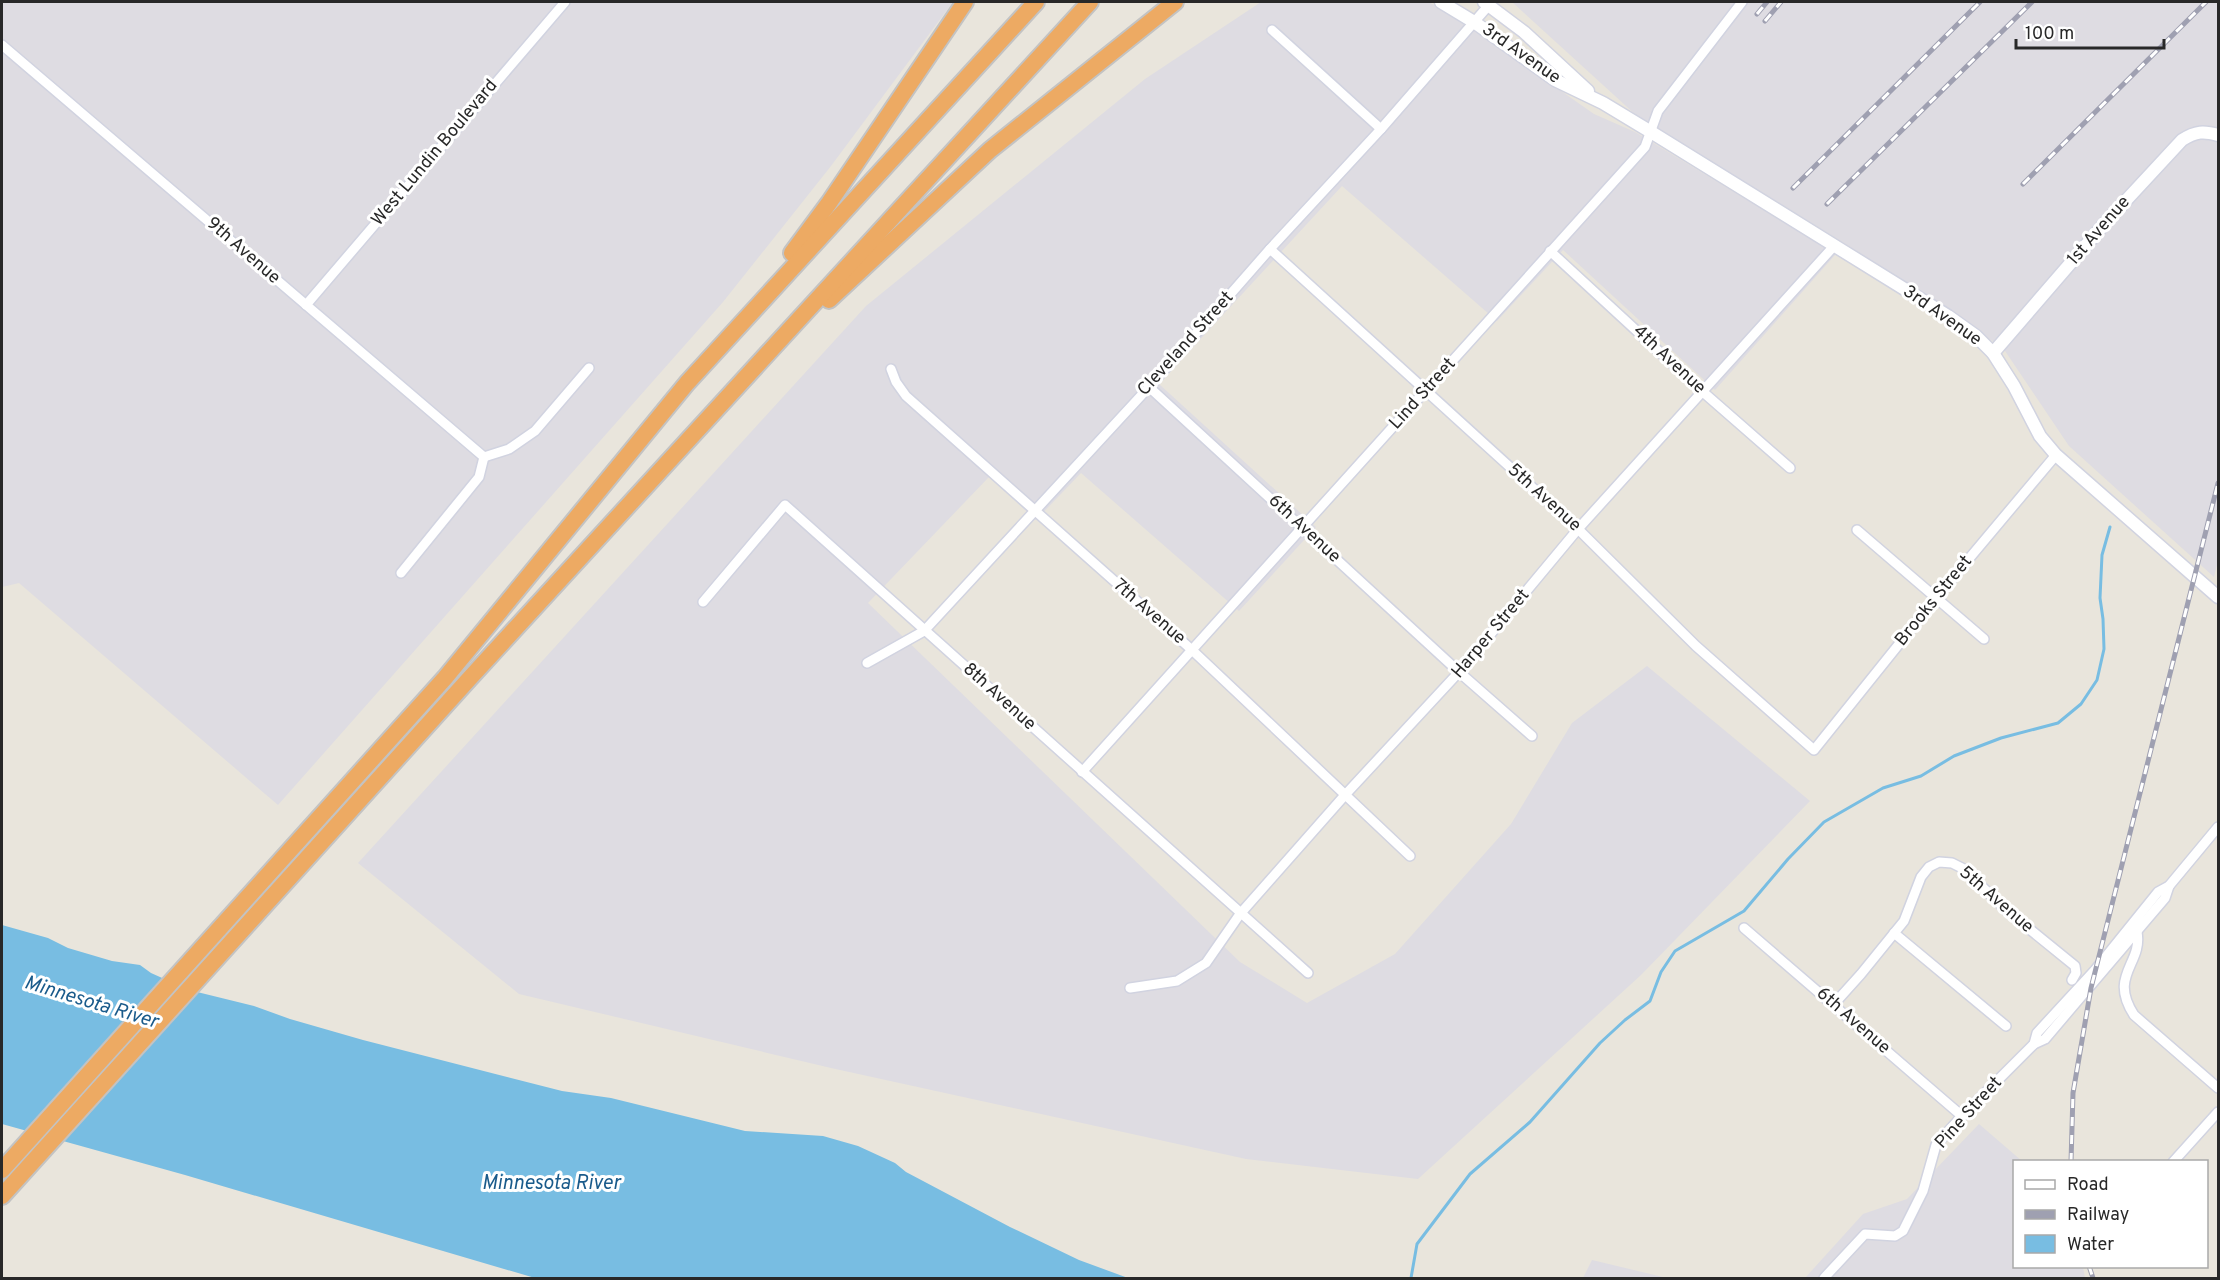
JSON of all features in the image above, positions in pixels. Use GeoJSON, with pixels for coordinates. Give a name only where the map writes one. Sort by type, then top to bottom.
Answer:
{"type":"FeatureCollection","features":[{"type":"Feature","properties":{"kind":"highway"},"geometry":{"type":"LineString","coordinates":[[2,1170],[445,678],[811,228],[965,2]]}},
{"type":"Feature","properties":{"kind":"highway"},"geometry":{"type":"LineString","coordinates":[[687,383],[1036,2]]}},
{"type":"Feature","properties":{"kind":"highway"},"geometry":{"type":"LineString","coordinates":[[2,1196],[469,679],[1090,2]]}},
{"type":"Feature","properties":{"kind":"highway"},"geometry":{"type":"LineString","coordinates":[[767,353],[825,304],[990,150],[1175,2]]}},
{"type":"Feature","properties":{"kind":"street","name":"West Lundin Boulevard"},"geometry":{"type":"LineString","coordinates":[[306,305],[565,2]]}},
{"type":"Feature","properties":{"kind":"street","name":"3rd Avenue"},"geometry":{"type":"LineString","coordinates":[[1441,2],[1474,22],[1556,80],[1603,103],[1651,132],[1948,316],[1976,336],[1992,353],[2014,386],[2040,436],[2056,455],[2218,597]]}},
{"type":"Feature","properties":{"kind":"street","name":"Lind Street"},"geometry":{"type":"LineString","coordinates":[[1082,772],[1645,147],[1658,111],[1743,2]]}},
{"type":"Feature","properties":{"kind":"street","name":"3rd Avenue"},"geometry":{"type":"LineString","coordinates":[[1487,3],[1524,32],[1603,103]]}},
{"type":"Feature","properties":{"kind":"street","name":"Cleveland Street"},"geometry":{"type":"LineString","coordinates":[[867,663],[924,631],[1149,387],[1270,249],[1381,129],[1474,22],[1487,3]]}},
{"type":"Feature","properties":{"kind":"street"},"geometry":{"type":"LineString","coordinates":[[1272,30],[1381,129]]}},
{"type":"Feature","properties":{"kind":"street","name":"9th Avenue"},"geometry":{"type":"LineString","coordinates":[[2,45],[484,457]]}},
{"type":"Feature","properties":{"kind":"street","name":"1st Avenue"},"geometry":{"type":"LineString","coordinates":[[1992,353],[2182,140],[2193,133],[2205,131],[2218,135]]}},
{"type":"Feature","properties":{"kind":"street","name":"Harper Street"},"geometry":{"type":"LineString","coordinates":[[1130,988],[1177,981],[1206,963],[1240,914],[1345,795],[1459,672],[1578,529],[1834,246]]}},
{"type":"Feature","properties":{"kind":"street","name":"5th Avenue"},"geometry":{"type":"LineString","coordinates":[[1270,249],[1578,529],[1696,646],[1814,750]]}},
{"type":"Feature","properties":{"kind":"street","name":"4th Avenue"},"geometry":{"type":"LineString","coordinates":[[1551,251],[1703,392],[1790,468]]}},
{"type":"Feature","properties":{"kind":"street"},"geometry":{"type":"LineString","coordinates":[[401,573],[479,477],[484,457],[509,449],[535,431],[589,368]]}},
{"type":"Feature","properties":{"kind":"street","name":"7th Avenue"},"geometry":{"type":"LineString","coordinates":[[891,369],[896,382],[906,396],[1192,650],[1410,856]]}},
{"type":"Feature","properties":{"kind":"street","name":"6th Avenue"},"geometry":{"type":"LineString","coordinates":[[1149,387],[1459,672],[1532,736]]}},
{"type":"Feature","properties":{"kind":"street","name":"Brooks Street"},"geometry":{"type":"LineString","coordinates":[[1814,750],[1936,598],[2056,455]]}},
{"type":"Feature","properties":{"kind":"street","name":"8th Avenue"},"geometry":{"type":"LineString","coordinates":[[703,602],[785,505],[1308,973]]}},
{"type":"Feature","properties":{"kind":"street"},"geometry":{"type":"LineString","coordinates":[[1857,530],[1984,639]]}},
{"type":"Feature","properties":{"kind":"street","name":"Pine Street"},"geometry":{"type":"LineString","coordinates":[[2034,1044],[2037,1033],[2095,970],[2158,892],[2169,886],[2215,840],[2218,827]]}},
{"type":"Feature","properties":{"kind":"street","name":"5th Avenue"},"geometry":{"type":"LineString","coordinates":[[1834,1004],[1904,921],[1921,877],[1929,867],[1939,861],[1952,863],[1964,869],[2006,910],[2075,966],[2076,974],[2072,980]]}},
{"type":"Feature","properties":{"kind":"street","name":"Pine Street"},"geometry":{"type":"LineString","coordinates":[[1824,1278],[1865,1234],[1895,1236],[1903,1231],[1923,1191],[1936,1145],[2034,1044],[2045,1039],[2166,898],[2169,886]]}},
{"type":"Feature","properties":{"kind":"street","name":"6th Avenue"},"geometry":{"type":"LineString","coordinates":[[1744,928],[1962,1116]]}},
{"type":"Feature","properties":{"kind":"street"},"geometry":{"type":"LineString","coordinates":[[2137,932],[2139,940],[2124,981],[2125,1001],[2134,1015],[2218,1089]]}},
{"type":"Feature","properties":{"kind":"street"},"geometry":{"type":"LineString","coordinates":[[1894,933],[2006,1026]]}},
{"type":"Feature","properties":{"kind":"street"},"geometry":{"type":"LineString","coordinates":[[2174,1160],[2218,1112]]}},
{"type":"Feature","properties":{"kind":"shaded area"},"geometry":{"type":"Polygon","coordinates":[[[2,2],[953,2],[831,166],[723,302],[278,805],[19,583],[2,587],[2,2]]]}},
{"type":"Feature","properties":{"kind":"shaded area"},"geometry":{"type":"Polygon","coordinates":[[[1261,2],[1429,2],[1461,21],[1594,114],[1635,132],[1836,254],[1715,390],[1563,250],[1497,321],[1342,186],[1159,384],[1316,527],[1239,611],[1081,473],[1036,520],[989,477],[868,603],[1240,962],[1307,1003],[1395,954],[1511,824],[1572,723],[1647,666],[1810,801],[1641,975],[1418,1179],[1246,1159],[831,1068],[519,994],[358,863],[866,306],[1145,79],[1261,2]]]}},
{"type":"Feature","properties":{"kind":"shaded area"},"geometry":{"type":"Polygon","coordinates":[[[1512,2],[2218,2],[2218,561],[2214,577],[2069,446],[2003,348],[1846,244],[1637,116],[1512,2]]]}},
{"type":"Feature","properties":{"kind":"shaded area"},"geometry":{"type":"Polygon","coordinates":[[[1979,1124],[2021,1160],[2013,1160],[2013,1268],[2083,1268],[2085,1278],[1805,1278],[1863,1214],[1907,1199],[1979,1124]]]}},
{"type":"Feature","properties":{"kind":"shaded area"},"geometry":{"type":"Polygon","coordinates":[[[1592,1260],[1667,1278],[1583,1278],[1592,1260]]]}},
{"type":"Feature","properties":{"kind":"water","name":"Minnesota River"},"geometry":{"type":"Polygon","coordinates":[[[2,925],[48,938],[68,948],[112,961],[140,965],[151,973],[189,990],[254,1006],[363,1040],[562,1091],[611,1098],[745,1131],[823,1136],[858,1146],[895,1163],[906,1172],[1010,1227],[1079,1260],[1128,1278],[535,1278],[185,1175],[2,1124],[2,925]]]}},
{"type":"Feature","properties":{"kind":"waterway"},"geometry":{"type":"LineString","coordinates":[[1411,1278],[1417,1244],[1470,1174],[1530,1122],[1600,1043],[1650,1001],[1661,972],[1675,951],[1744,911],[1788,859],[1824,822],[1883,788],[1921,776],[1954,756],[2001,738],[2058,723],[2081,704],[2097,680],[2104,649],[2100,598],[2102,555],[2110,527]]}},
{"type":"Feature","properties":{"kind":"railway"},"geometry":{"type":"LineString","coordinates":[[1757,14],[1767,2]]}},
{"type":"Feature","properties":{"kind":"railway"},"geometry":{"type":"LineString","coordinates":[[1765,21],[1781,2]]}},
{"type":"Feature","properties":{"kind":"railway"},"geometry":{"type":"LineString","coordinates":[[1793,188],[1980,2]]}},
{"type":"Feature","properties":{"kind":"railway"},"geometry":{"type":"LineString","coordinates":[[1827,204],[2032,2]]}},
{"type":"Feature","properties":{"kind":"railway"},"geometry":{"type":"LineString","coordinates":[[2023,184],[2206,2]]}},
{"type":"Feature","properties":{"kind":"railway"},"geometry":{"type":"LineString","coordinates":[[2071,1160],[2073,1093],[2091,988],[2218,483]]}},
{"type":"Feature","properties":{"kind":"railway"},"geometry":{"type":"LineString","coordinates":[[2090,1268],[2093,1278]]}}]}
